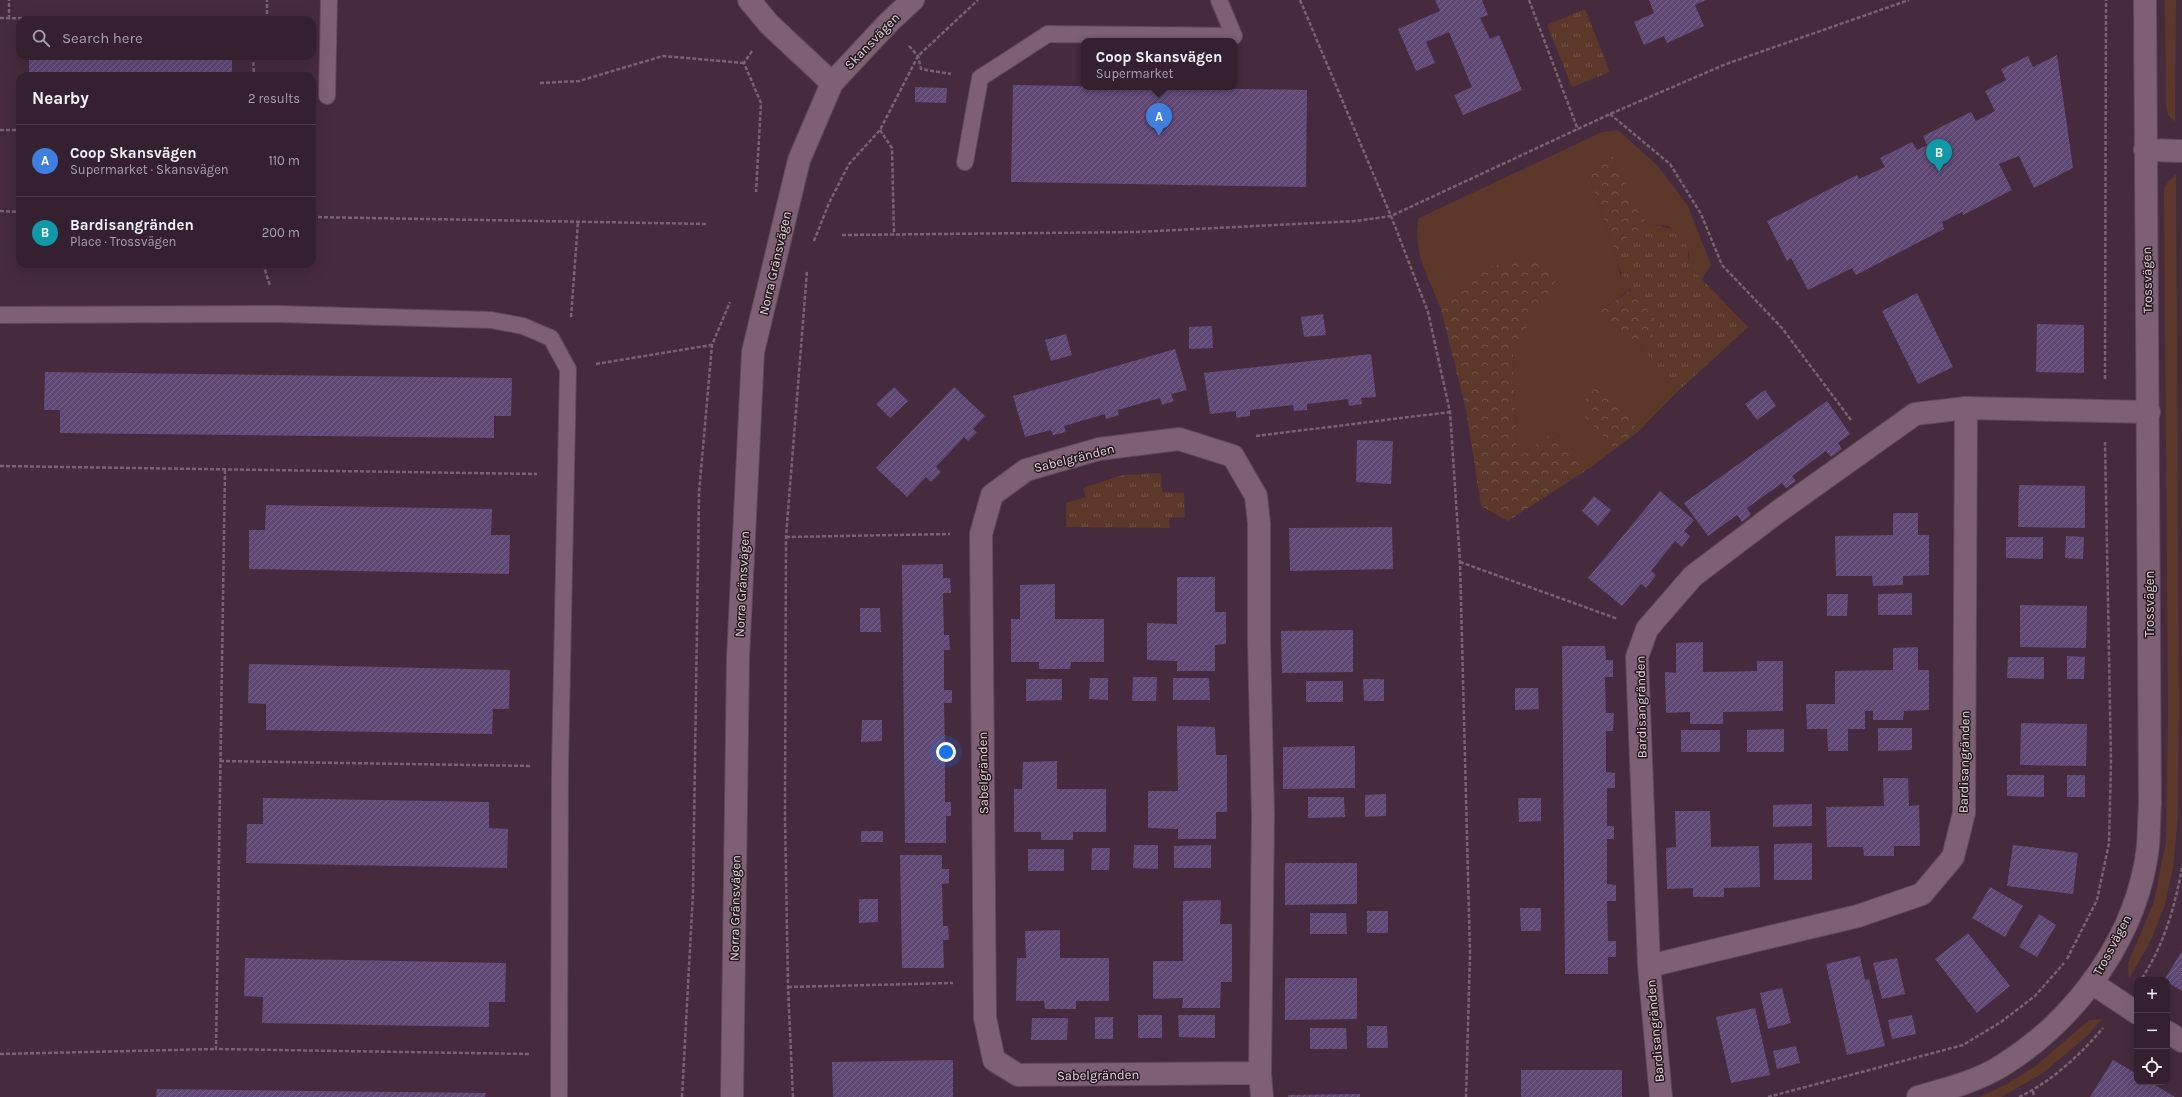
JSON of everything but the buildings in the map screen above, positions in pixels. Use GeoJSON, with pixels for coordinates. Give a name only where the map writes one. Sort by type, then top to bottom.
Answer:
{"type":"FeatureCollection","features":[{"type":"Feature","properties":{"kind":"street"},"geometry":{"type":"LineString","coordinates":[[749,0],[770,24],[832,83]]}},
{"type":"Feature","properties":{"kind":"street","name":"Skansvägen"},"geometry":{"type":"LineString","coordinates":[[832,83],[889,22],[913,0]]}},
{"type":"Feature","properties":{"kind":"street","name":"Trossvägen"},"geometry":{"type":"LineString","coordinates":[[1918,1097],[1957,1086],[2002,1066],[2034,1043],[2063,1017],[2092,983],[2127,922],[2142,878],[2148,846],[2150,804],[2149,412],[2145,150],[2145,0]]}},
{"type":"Feature","properties":{"kind":"street","name":"Norra Gränsvägen"},"geometry":{"type":"LineString","coordinates":[[732,1097],[738,658],[753,352],[799,160],[832,83]]}},
{"type":"Feature","properties":{"kind":"street"},"geometry":{"type":"LineString","coordinates":[[2145,150],[2182,151]]}},
{"type":"Feature","properties":{"kind":"street","name":"Bardisangränden"},"geometry":{"type":"LineString","coordinates":[[1649,966],[1858,916],[1922,894],[1953,857],[1964,813],[1966,408]]}},
{"type":"Feature","properties":{"kind":"street","name":"Bardisangränden"},"geometry":{"type":"LineString","coordinates":[[1661,1097],[1649,966],[1637,657],[1647,629],[1694,576],[1779,511],[1915,414],[1966,408],[2149,412]]}},
{"type":"Feature","properties":{"kind":"street","name":"Sabelgränden"},"geometry":{"type":"LineString","coordinates":[[1233,456],[1179,439],[1099,448],[1026,470],[992,495],[981,534],[985,1018],[994,1060],[1018,1075],[1260,1073]]}},
{"type":"Feature","properties":{"kind":"street"},"geometry":{"type":"LineString","coordinates":[[1233,456],[1256,496],[1259,523],[1259,642],[1263,815],[1260,1073],[1262,1097]]}},
{"type":"Feature","properties":{"kind":"street"},"geometry":{"type":"LineString","coordinates":[[2092,983],[2130,1009]]}},
{"type":"Feature","properties":{"kind":"street"},"geometry":{"type":"LineString","coordinates":[[2170,1034],[2182,1041]]}},
{"type":"Feature","properties":{"kind":"lane"},"geometry":{"type":"LineString","coordinates":[[327,96],[329,0]]}},
{"type":"Feature","properties":{"kind":"lane"},"geometry":{"type":"LineString","coordinates":[[965,162],[980,78],[1048,34],[1234,36],[1219,0]]}},
{"type":"Feature","properties":{"kind":"lane"},"geometry":{"type":"LineString","coordinates":[[0,315],[278,314],[491,320],[523,326],[551,338],[568,369],[560,766],[559,1097]]}},
{"type":"Feature","properties":{"kind":"path"},"geometry":{"type":"LineString","coordinates":[[9,0],[9,18]]}},
{"type":"Feature","properties":{"kind":"path"},"geometry":{"type":"LineString","coordinates":[[267,0],[267,16]]}},
{"type":"Feature","properties":{"kind":"path"},"geometry":{"type":"LineString","coordinates":[[812,248],[829,203],[849,164],[880,130],[918,56],[978,0]]}},
{"type":"Feature","properties":{"kind":"path"},"geometry":{"type":"LineString","coordinates":[[1300,0],[1391,216],[1428,312],[1450,412],[1460,562],[1470,954],[1466,1097]]}},
{"type":"Feature","properties":{"kind":"path"},"geometry":{"type":"LineString","coordinates":[[1529,0],[1578,130]]}},
{"type":"Feature","properties":{"kind":"path"},"geometry":{"type":"LineString","coordinates":[[842,235],[1136,232],[1356,221],[1391,216],[1610,114],[1726,64],[1909,0]]}},
{"type":"Feature","properties":{"kind":"path"},"geometry":{"type":"LineString","coordinates":[[1768,1097],[1963,1045],[1988,1030],[2035,996],[2067,958],[2097,900],[2109,843],[2111,762],[2105,412],[2106,0]]}},
{"type":"Feature","properties":{"kind":"path"},"geometry":{"type":"LineString","coordinates":[[0,18],[16,18]]}},
{"type":"Feature","properties":{"kind":"path"},"geometry":{"type":"LineString","coordinates":[[540,83],[578,81],[663,56],[744,63]]}},
{"type":"Feature","properties":{"kind":"path"},"geometry":{"type":"LineString","coordinates":[[918,56],[921,69],[980,78]]}},
{"type":"Feature","properties":{"kind":"path"},"geometry":{"type":"LineString","coordinates":[[253,60],[254,72]]}},
{"type":"Feature","properties":{"kind":"path"},"geometry":{"type":"LineString","coordinates":[[1610,114],[1670,164],[1701,214],[1722,265],[1782,328],[1870,446]]}},
{"type":"Feature","properties":{"kind":"path"},"geometry":{"type":"LineString","coordinates":[[0,130],[16,130]]}},
{"type":"Feature","properties":{"kind":"path"},"geometry":{"type":"LineString","coordinates":[[880,130],[892,148],[894,235]]}},
{"type":"Feature","properties":{"kind":"path"},"geometry":{"type":"LineString","coordinates":[[0,211],[16,212]]}},
{"type":"Feature","properties":{"kind":"path"},"geometry":{"type":"LineString","coordinates":[[316,217],[708,224]]}},
{"type":"Feature","properties":{"kind":"path"},"geometry":{"type":"LineString","coordinates":[[578,222],[568,369],[712,345]]}},
{"type":"Feature","properties":{"kind":"path"},"geometry":{"type":"LineString","coordinates":[[793,1097],[788,987],[785,817],[786,537],[807,270]]}},
{"type":"Feature","properties":{"kind":"path"},"geometry":{"type":"LineString","coordinates":[[1233,456],[1257,435],[1450,412]]}},
{"type":"Feature","properties":{"kind":"path"},"geometry":{"type":"LineString","coordinates":[[0,466],[565,474]]}},
{"type":"Feature","properties":{"kind":"path"},"geometry":{"type":"LineString","coordinates":[[216,1049],[225,470]]}},
{"type":"Feature","properties":{"kind":"path"},"geometry":{"type":"LineString","coordinates":[[786,537],[981,534]]}},
{"type":"Feature","properties":{"kind":"path"},"geometry":{"type":"LineString","coordinates":[[1460,562],[1647,629]]}},
{"type":"Feature","properties":{"kind":"path"},"geometry":{"type":"LineString","coordinates":[[220,761],[560,766]]}},
{"type":"Feature","properties":{"kind":"path"},"geometry":{"type":"LineString","coordinates":[[2142,977],[2149,967],[2167,926],[2177,896],[2182,868]]}},
{"type":"Feature","properties":{"kind":"path"},"geometry":{"type":"LineString","coordinates":[[788,987],[985,982]]}},
{"type":"Feature","properties":{"kind":"path"},"geometry":{"type":"LineString","coordinates":[[2019,1097],[2033,1090],[2067,1065],[2094,1038],[2130,1009]]}},
{"type":"Feature","properties":{"kind":"path"},"geometry":{"type":"LineString","coordinates":[[0,1054],[216,1049],[558,1054]]}},
{"type":"Feature","properties":{"kind":"path"},"geometry":{"type":"LineString","coordinates":[[2033,1090],[2034,1097]]}},
{"type":"Feature","properties":{"kind":"green space"},"geometry":{"type":"Polygon","coordinates":[[[2165,0],[2176,0],[2175,122],[2168,115],[2166,106],[2165,0]]]}},
{"type":"Feature","properties":{"kind":"green space"},"geometry":{"type":"Polygon","coordinates":[[[1585,9],[1610,72],[1572,87],[1547,25],[1585,9]]]}},
{"type":"Feature","properties":{"kind":"green space"},"geometry":{"type":"Polygon","coordinates":[[[1618,130],[1657,165],[1688,206],[1711,265],[1702,279],[1689,266],[1689,253],[1669,226],[1647,225],[1611,154],[1589,176],[1617,257],[1620,274],[1632,288],[1597,313],[1641,346],[1676,393],[1639,431],[1600,383],[1578,410],[1615,449],[1591,467],[1554,432],[1517,458],[1513,349],[1561,271],[1472,272],[1441,309],[1427,276],[1420,253],[1417,230],[1419,218],[1602,132],[1618,130]]]}},
{"type":"Feature","properties":{"kind":"green space"},"geometry":{"type":"Polygon","coordinates":[[[1611,153],[1647,225],[1622,243],[1617,257],[1589,176],[1611,153]]]}},
{"type":"Feature","properties":{"kind":"green space"},"geometry":{"type":"Polygon","coordinates":[[[2176,174],[2179,706],[2178,815],[2173,868],[2165,905],[2151,940],[2129,979],[2128,963],[2154,902],[2166,841],[2168,708],[2164,189],[2168,182],[2176,174]]]}},
{"type":"Feature","properties":{"kind":"green space"},"geometry":{"type":"Polygon","coordinates":[[[1647,225],[1667,228],[1680,234],[1687,246],[1689,266],[1748,327],[1676,393],[1641,346],[1660,325],[1629,286],[1622,275],[1618,264],[1618,253],[1622,243],[1631,235],[1647,225]]]}},
{"type":"Feature","properties":{"kind":"green space"},"geometry":{"type":"Polygon","coordinates":[[[1526,257],[1562,271],[1513,349],[1517,458],[1554,432],[1591,467],[1508,521],[1481,506],[1466,410],[1441,309],[1471,272],[1526,257]]]}},
{"type":"Feature","properties":{"kind":"green space"},"geometry":{"type":"Polygon","coordinates":[[[1632,289],[1660,325],[1641,346],[1597,313],[1632,289]]]}},
{"type":"Feature","properties":{"kind":"green space"},"geometry":{"type":"Polygon","coordinates":[[[1600,382],[1639,431],[1615,449],[1578,410],[1600,382]]]}},
{"type":"Feature","properties":{"kind":"green space"},"geometry":{"type":"Polygon","coordinates":[[[1161,473],[1162,492],[1184,493],[1185,517],[1169,518],[1170,528],[1066,527],[1066,503],[1086,497],[1083,488],[1123,475],[1161,473]]]}},
{"type":"Feature","properties":{"kind":"green space"},"geometry":{"type":"Polygon","coordinates":[[[2102,1019],[2087,1036],[2043,1073],[2001,1097],[1979,1097],[2005,1085],[2037,1065],[2089,1020],[2102,1019]]]}},
{"type":"Feature","properties":{"kind":"place","name":"Coop Skansvägen"},"geometry":{"type":"Point","coordinates":[1159,136]}},
{"type":"Feature","properties":{"kind":"place","name":"Bardisangränden"},"geometry":{"type":"Point","coordinates":[1939,172]}}]}
